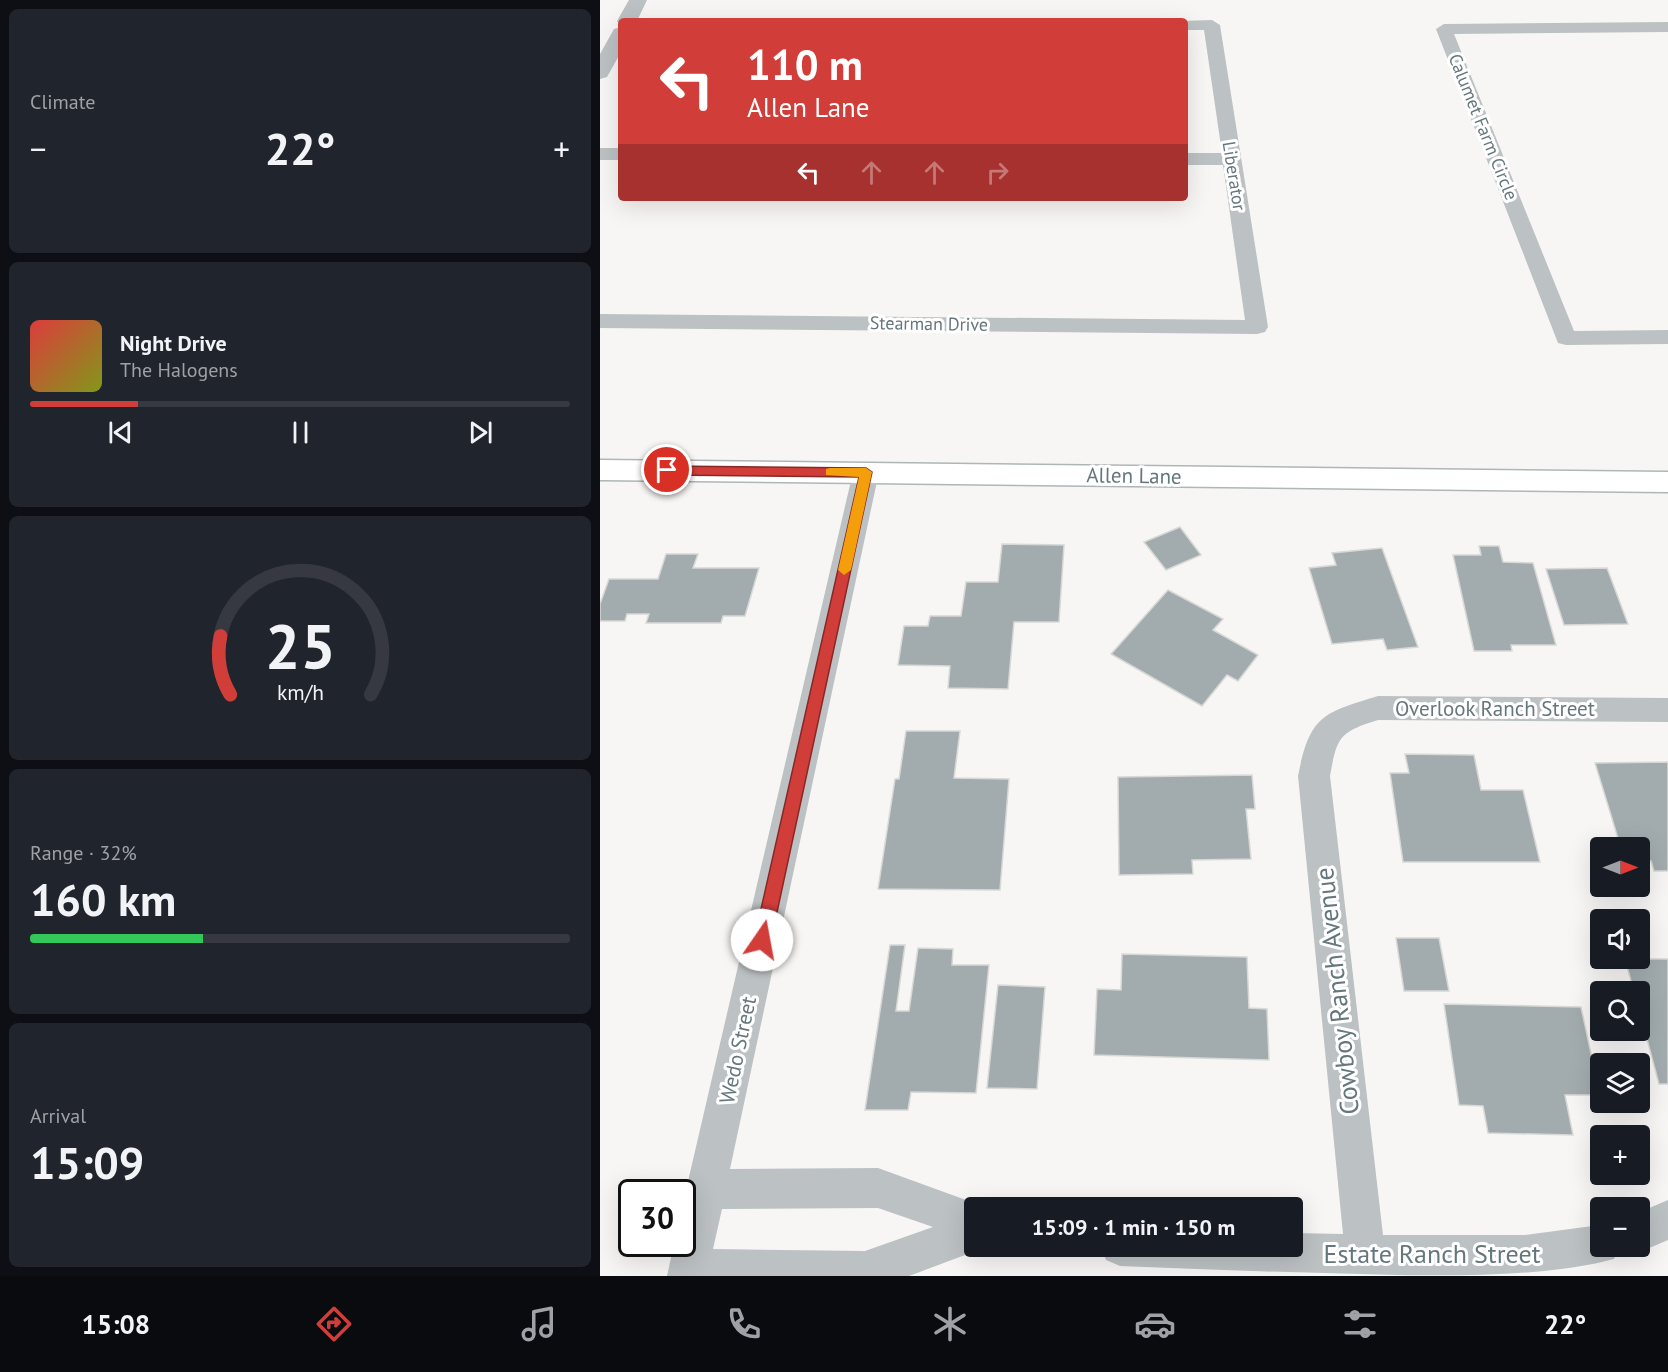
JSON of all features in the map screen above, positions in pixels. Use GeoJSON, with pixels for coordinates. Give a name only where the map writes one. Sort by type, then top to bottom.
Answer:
{"type":"FeatureCollection","features":[{"type":"Feature","properties":{"kind":"main road","name":"Allen Lane"},"geometry":{"type":"LineString","coordinates":[[600,470],[1668,482]]}},
{"type":"Feature","properties":{"kind":"street"},"geometry":{"type":"LineString","coordinates":[[629,18],[638,0]]}},
{"type":"Feature","properties":{"kind":"street","name":"Liberator"},"geometry":{"type":"LineString","coordinates":[[1188,25],[1212,25],[1257,327]]}},
{"type":"Feature","properties":{"kind":"street","name":"Calumet Farm Circle"},"geometry":{"type":"LineString","coordinates":[[1668,27],[1444,29],[1566,338],[1668,337]]}},
{"type":"Feature","properties":{"kind":"street"},"geometry":{"type":"LineString","coordinates":[[600,73],[618,39]]}},
{"type":"Feature","properties":{"kind":"street"},"geometry":{"type":"LineString","coordinates":[[600,154],[618,154]]}},
{"type":"Feature","properties":{"kind":"street"},"geometry":{"type":"LineString","coordinates":[[1188,159],[1232,159]]}},
{"type":"Feature","properties":{"kind":"street","name":"Stearman Drive"},"geometry":{"type":"LineString","coordinates":[[600,321],[1257,327]]}},
{"type":"Feature","properties":{"kind":"street","name":"Wedo Street"},"geometry":{"type":"LineString","coordinates":[[687,1273],[866,472]]}},
{"type":"Feature","properties":{"kind":"street","name":"Overlook Ranch Street"},"geometry":{"type":"LineString","coordinates":[[1327,729],[1344,718],[1378,708],[1668,710]]}},
{"type":"Feature","properties":{"kind":"street","name":"Cowboy Ranch Avenue"},"geometry":{"type":"LineString","coordinates":[[1327,729],[1314,776],[1365,1255]]}},
{"type":"Feature","properties":{"kind":"street"},"geometry":{"type":"LineString","coordinates":[[707,1190],[878,1188],[964,1218]]}},
{"type":"Feature","properties":{"kind":"street"},"geometry":{"type":"LineString","coordinates":[[1650,1228],[1668,1220]]}},
{"type":"Feature","properties":{"kind":"street"},"geometry":{"type":"LineString","coordinates":[[687,1273],[865,1272],[964,1237]]}},
{"type":"Feature","properties":{"kind":"street","name":"Estate Ranch Street"},"geometry":{"type":"LineString","coordinates":[[1303,1253],[1494,1256],[1565,1253],[1590,1247]]}},
{"type":"Feature","properties":{"kind":"building"},"geometry":{"type":"Polygon","coordinates":[[[1180,527],[1201,555],[1166,570],[1144,542],[1180,527]]]}},
{"type":"Feature","properties":{"kind":"building"},"geometry":{"type":"Polygon","coordinates":[[[1002,544],[1064,545],[1059,622],[1014,622],[1008,689],[948,688],[950,666],[898,665],[904,626],[928,626],[930,616],[961,616],[966,582],[998,582],[1002,544]]]}},
{"type":"Feature","properties":{"kind":"building"},"geometry":{"type":"Polygon","coordinates":[[[1479,546],[1499,546],[1503,562],[1533,563],[1556,645],[1511,645],[1512,651],[1474,651],[1453,555],[1481,555],[1479,546]]]}},
{"type":"Feature","properties":{"kind":"building"},"geometry":{"type":"Polygon","coordinates":[[[1382,548],[1418,647],[1387,650],[1383,639],[1332,644],[1309,568],[1336,565],[1332,553],[1382,548]]]}},
{"type":"Feature","properties":{"kind":"building"},"geometry":{"type":"Polygon","coordinates":[[[666,554],[698,554],[693,568],[759,568],[745,616],[723,616],[721,623],[646,623],[649,614],[627,614],[625,621],[600,621],[600,604],[609,579],[658,579],[666,554]]]}},
{"type":"Feature","properties":{"kind":"building"},"geometry":{"type":"Polygon","coordinates":[[[1607,568],[1628,624],[1564,625],[1546,569],[1607,568]]]}},
{"type":"Feature","properties":{"kind":"building"},"geometry":{"type":"Polygon","coordinates":[[[1168,590],[1223,619],[1213,630],[1258,655],[1238,681],[1227,675],[1202,706],[1111,654],[1168,590]]]}},
{"type":"Feature","properties":{"kind":"building"},"geometry":{"type":"Polygon","coordinates":[[[906,731],[960,731],[954,778],[1009,779],[1000,890],[878,889],[895,779],[899,779],[906,731]]]}},
{"type":"Feature","properties":{"kind":"building"},"geometry":{"type":"Polygon","coordinates":[[[1405,754],[1474,755],[1481,790],[1523,790],[1540,862],[1403,862],[1390,773],[1409,773],[1405,754]]]}},
{"type":"Feature","properties":{"kind":"building"},"geometry":{"type":"Polygon","coordinates":[[[1668,762],[1668,871],[1654,871],[1650,861],[1650,837],[1618,837],[1595,763],[1668,762]]]}},
{"type":"Feature","properties":{"kind":"building"},"geometry":{"type":"Polygon","coordinates":[[[1252,775],[1255,809],[1246,809],[1251,859],[1192,860],[1193,874],[1119,875],[1118,777],[1252,775]]]}},
{"type":"Feature","properties":{"kind":"building"},"geometry":{"type":"Polygon","coordinates":[[[1396,938],[1439,938],[1449,991],[1404,991],[1396,938]]]}},
{"type":"Feature","properties":{"kind":"building"},"geometry":{"type":"Polygon","coordinates":[[[890,945],[905,945],[896,1011],[909,1011],[918,948],[953,949],[952,965],[989,965],[976,1093],[911,1092],[908,1110],[865,1110],[890,945]]]}},
{"type":"Feature","properties":{"kind":"building"},"geometry":{"type":"Polygon","coordinates":[[[1122,954],[1247,957],[1249,1008],[1267,1009],[1269,1060],[1094,1055],[1097,989],[1121,990],[1122,954]]]}},
{"type":"Feature","properties":{"kind":"building"},"geometry":{"type":"Polygon","coordinates":[[[1650,959],[1668,959],[1668,1084],[1659,1084],[1647,1041],[1650,1041],[1650,981],[1631,981],[1628,969],[1650,969],[1650,959]]]}},
{"type":"Feature","properties":{"kind":"building"},"geometry":{"type":"Polygon","coordinates":[[[998,985],[1045,987],[1037,1089],[987,1088],[998,985]]]}},
{"type":"Feature","properties":{"kind":"building"},"geometry":{"type":"Polygon","coordinates":[[[1444,1004],[1581,1007],[1591,1053],[1590,1095],[1565,1095],[1573,1135],[1488,1133],[1483,1106],[1459,1105],[1444,1004]]]}},
{"type":"Feature","properties":{"kind":"slow traffic"},"geometry":{"type":"LineString","coordinates":[[830,472],[866,472],[844,570]]}},
{"type":"Feature","properties":{"kind":"route"},"geometry":{"type":"LineString","coordinates":[[667,470],[866,472],[762,940]]}}]}
